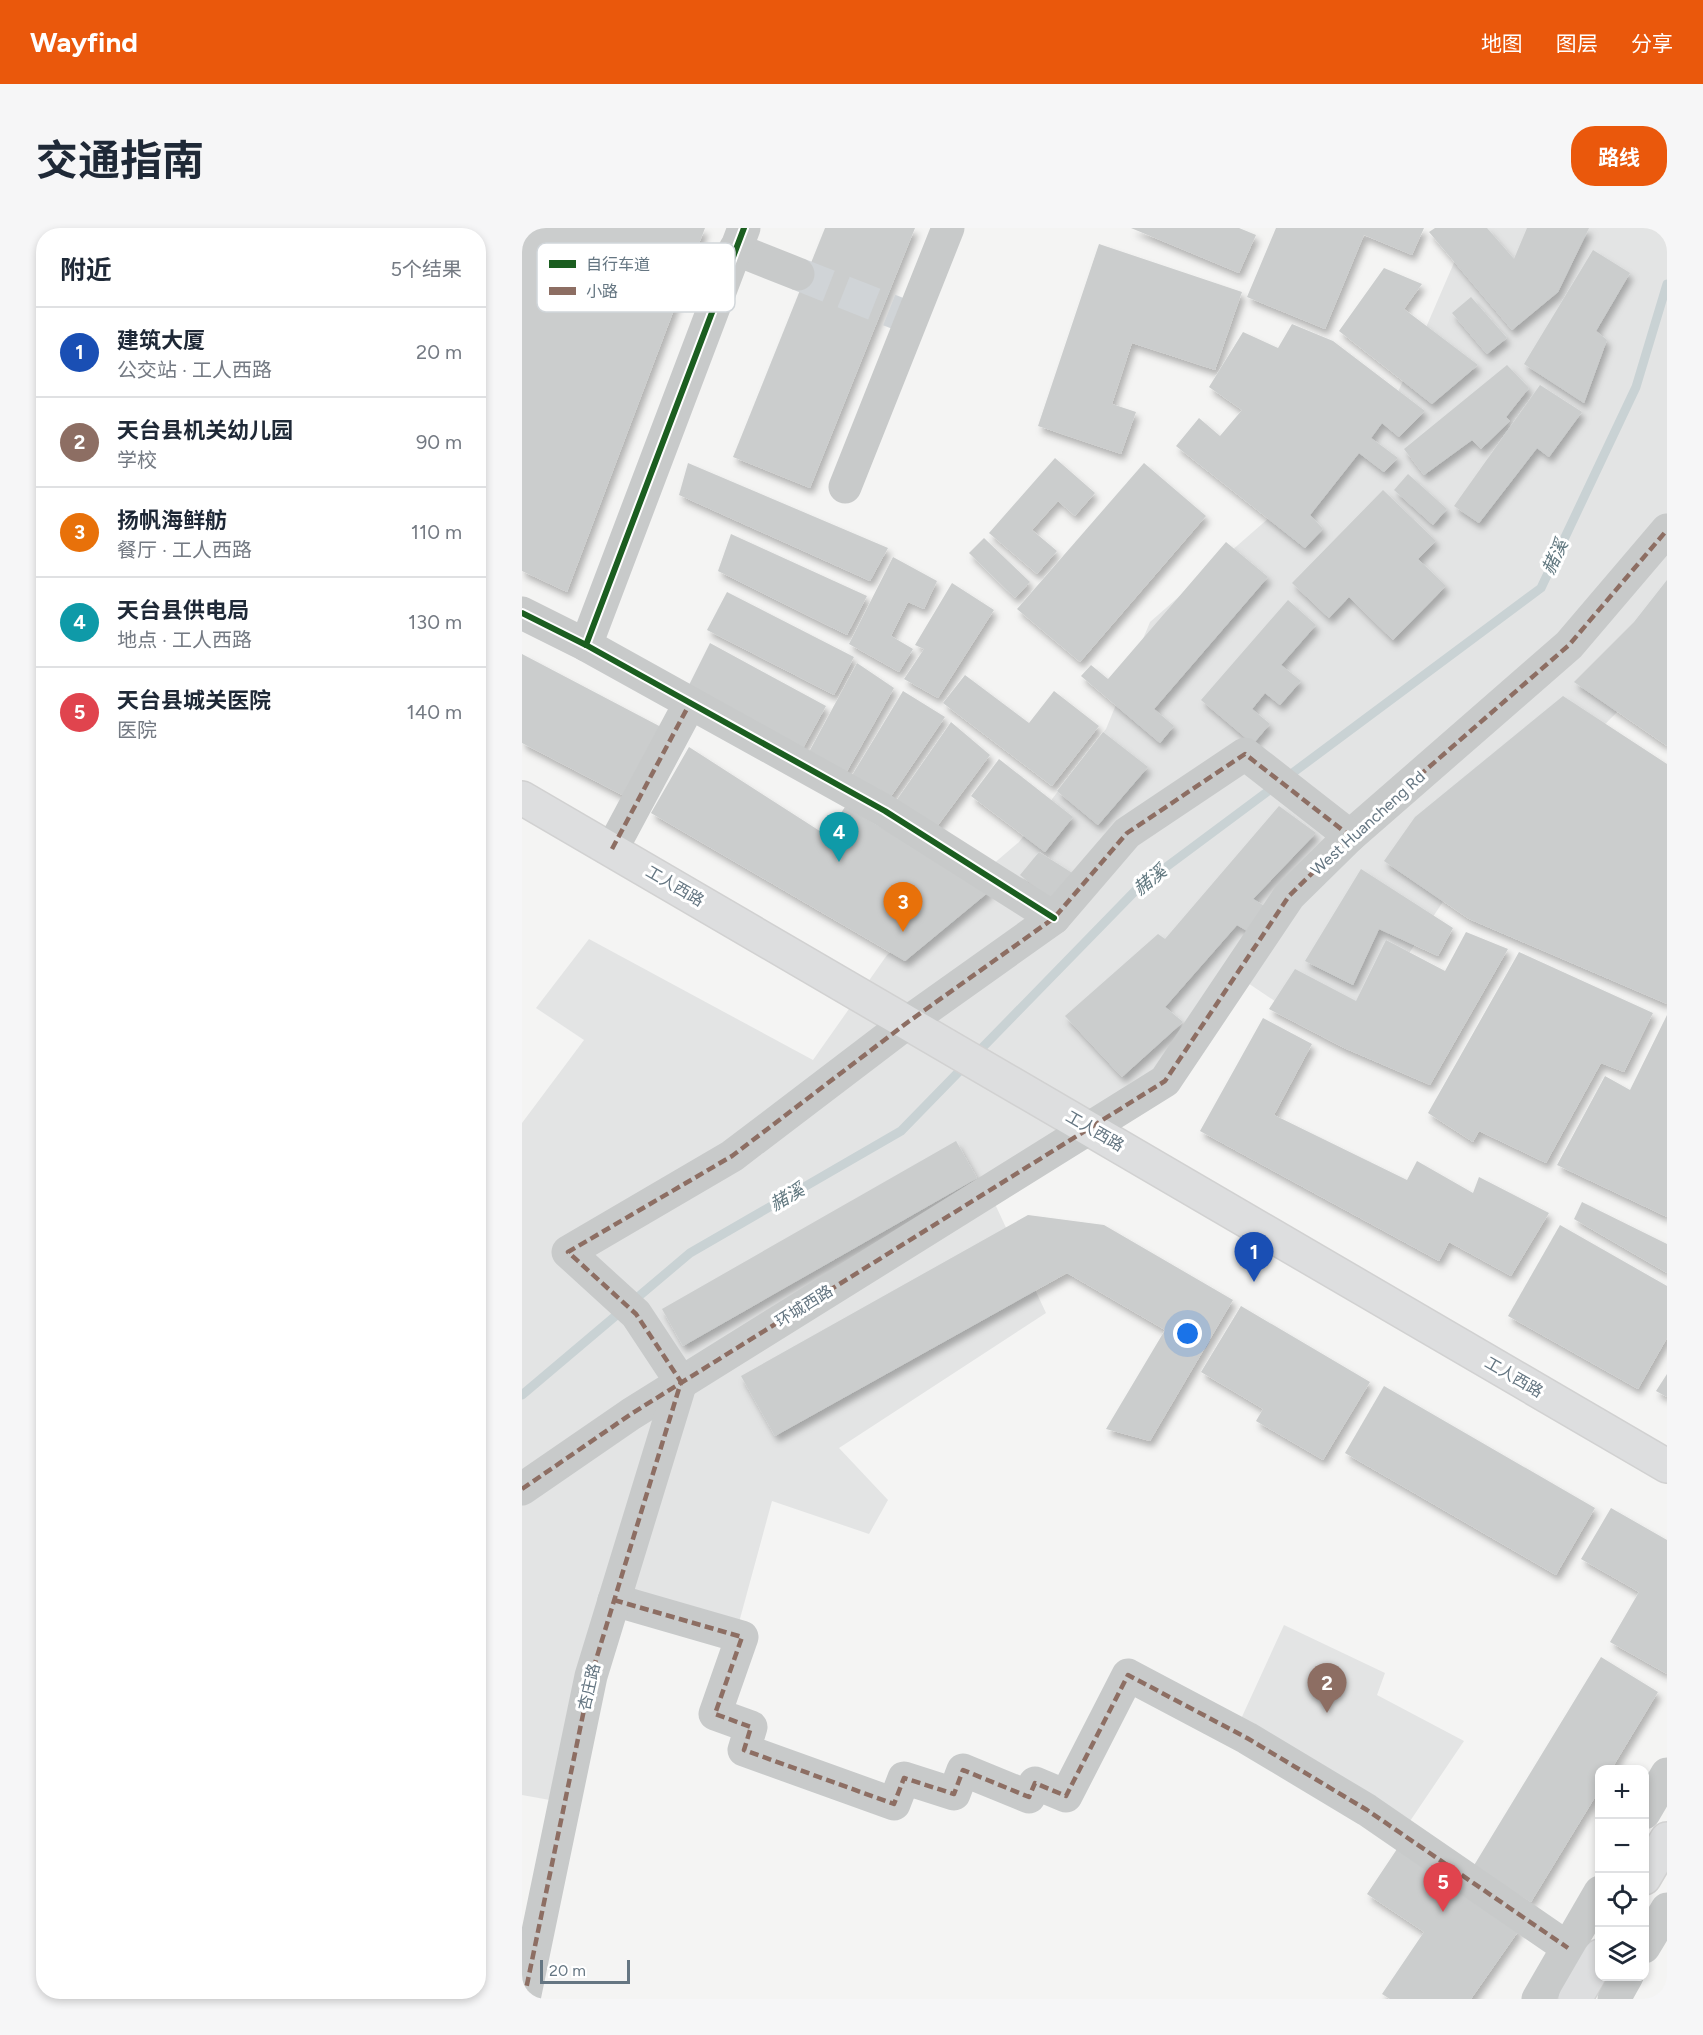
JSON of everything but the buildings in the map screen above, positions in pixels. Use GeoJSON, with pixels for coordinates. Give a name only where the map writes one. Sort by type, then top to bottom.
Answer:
{"type":"FeatureCollection","features":[{"type":"Feature","properties":{"kind":"main road","name":"工人西路"},"geometry":{"type":"LineString","coordinates":[[522,798],[1667,1466]]}},
{"type":"Feature","properties":{"kind":"main road"},"geometry":{"type":"LineString","coordinates":[[1647,1873],[1667,1839]]}},
{"type":"Feature","properties":{"kind":"main road"},"geometry":{"type":"LineString","coordinates":[[1575,1999],[1595,1963]]}},
{"type":"Feature","properties":{"kind":"street"},"geometry":{"type":"LineString","coordinates":[[845,487],[948,228]]}},
{"type":"Feature","properties":{"kind":"street"},"geometry":{"type":"LineString","coordinates":[[740,239],[798,274]]}},
{"type":"Feature","properties":{"kind":"street"},"geometry":{"type":"LineString","coordinates":[[586,645],[712,312]]}},
{"type":"Feature","properties":{"kind":"street","name":"West Huancheng Rd"},"geometry":{"type":"LineString","coordinates":[[1088,1127],[1165,1082],[1289,896],[1350,836],[1569,645],[1667,530]]}},
{"type":"Feature","properties":{"kind":"street"},"geometry":{"type":"LineString","coordinates":[[522,613],[586,645],[885,811],[1054,918]]}},
{"type":"Feature","properties":{"kind":"street"},"geometry":{"type":"LineString","coordinates":[[612,849],[690,703]]}},
{"type":"Feature","properties":{"kind":"street"},"geometry":{"type":"LineString","coordinates":[[681,1382],[636,1314],[568,1252],[732,1156],[908,1022],[1054,918],[1126,833],[1245,754],[1350,836]]}},
{"type":"Feature","properties":{"kind":"street","name":"环城西路"},"geometry":{"type":"LineString","coordinates":[[522,1489],[681,1382],[1088,1127]]}},
{"type":"Feature","properties":{"kind":"street","name":"杏庄路"},"geometry":{"type":"LineString","coordinates":[[527,1998],[591,1676],[681,1382]]}},
{"type":"Feature","properties":{"kind":"street"},"geometry":{"type":"LineString","coordinates":[[614,1600],[742,1637],[715,1714],[751,1727],[744,1750],[894,1804],[904,1778],[954,1794],[963,1770],[1029,1797],[1035,1783],[1066,1796],[1128,1676],[1247,1738],[1367,1809],[1568,1948]]}},
{"type":"Feature","properties":{"kind":"street"},"geometry":{"type":"LineString","coordinates":[[1649,1805],[1667,1774]]}},
{"type":"Feature","properties":{"kind":"street"},"geometry":{"type":"LineString","coordinates":[[1539,1999],[1595,1899]]}},
{"type":"Feature","properties":{"kind":"street"},"geometry":{"type":"LineString","coordinates":[[1649,1939],[1667,1909]]}},
{"type":"Feature","properties":{"kind":"street"},"geometry":{"type":"LineString","coordinates":[[1614,1999],[1625,1981]]}},
{"type":"Feature","properties":{"kind":"shaded area"},"geometry":{"type":"Polygon","coordinates":[[[1469,228],[1667,228],[1667,639],[1628,701],[1518,812],[1448,894],[1346,1049],[1239,977],[1143,1091],[987,1187],[1046,1313],[839,1448],[888,1500],[869,1534],[772,1501],[735,1637],[610,1607],[561,1802],[522,1795],[522,1123],[584,1040],[536,1008],[589,939],[813,1060],[887,955],[1019,842],[1106,729],[1150,622],[1389,413],[1469,228]]]}},
{"type":"Feature","properties":{"kind":"shaded area"},"geometry":{"type":"Polygon","coordinates":[[[1284,1625],[1385,1673],[1377,1695],[1464,1741],[1402,1833],[1235,1732],[1284,1625]]]}},
{"type":"Feature","properties":{"kind":"waterway","name":"赭溪"},"geometry":{"type":"LineString","coordinates":[[522,1395],[690,1253],[901,1131],[1138,888],[1541,588],[1636,387],[1667,284]]}},
{"type":"Feature","properties":{"kind":"tunnel"},"geometry":{"type":"LineString","coordinates":[[798,274],[912,319]]}},
{"type":"Feature","properties":{"kind":"marked path"},"geometry":{"type":"LineString","coordinates":[[522,1489],[631,1414],[1165,1081],[1289,896],[1350,836],[1569,645],[1667,530]]}},
{"type":"Feature","properties":{"kind":"marked path"},"geometry":{"type":"LineString","coordinates":[[612,849],[690,703]]}},
{"type":"Feature","properties":{"kind":"marked path"},"geometry":{"type":"LineString","coordinates":[[524,1999],[591,1676],[681,1382],[636,1314],[568,1252],[732,1156],[908,1022],[1054,918],[1127,833],[1245,754],[1350,836]]}},
{"type":"Feature","properties":{"kind":"marked path"},"geometry":{"type":"LineString","coordinates":[[614,1600],[742,1637],[715,1714],[751,1727],[744,1750],[894,1804],[904,1778],[954,1794],[963,1770],[1029,1797],[1035,1783],[1066,1796],[1128,1675],[1247,1738],[1367,1810],[1568,1948]]}},
{"type":"Feature","properties":{"kind":"cycle path"},"geometry":{"type":"LineString","coordinates":[[735,252],[744,228]]}},
{"type":"Feature","properties":{"kind":"cycle path"},"geometry":{"type":"LineString","coordinates":[[586,645],[712,312]]}},
{"type":"Feature","properties":{"kind":"cycle path"},"geometry":{"type":"LineString","coordinates":[[522,613],[586,645],[885,811],[1054,918]]}},
{"type":"Feature","properties":{"kind":"place","name":"天台县供电局"},"geometry":{"type":"Point","coordinates":[839,862]}},
{"type":"Feature","properties":{"kind":"place","name":"扬帆海鲜舫"},"geometry":{"type":"Point","coordinates":[903,932]}},
{"type":"Feature","properties":{"kind":"place","name":"建筑大厦"},"geometry":{"type":"Point","coordinates":[1254,1282]}},
{"type":"Feature","properties":{"kind":"place","name":"天台县机关幼儿园"},"geometry":{"type":"Point","coordinates":[1327,1713]}},
{"type":"Feature","properties":{"kind":"place","name":"天台县城关医院"},"geometry":{"type":"Point","coordinates":[1443,1912]}}]}
